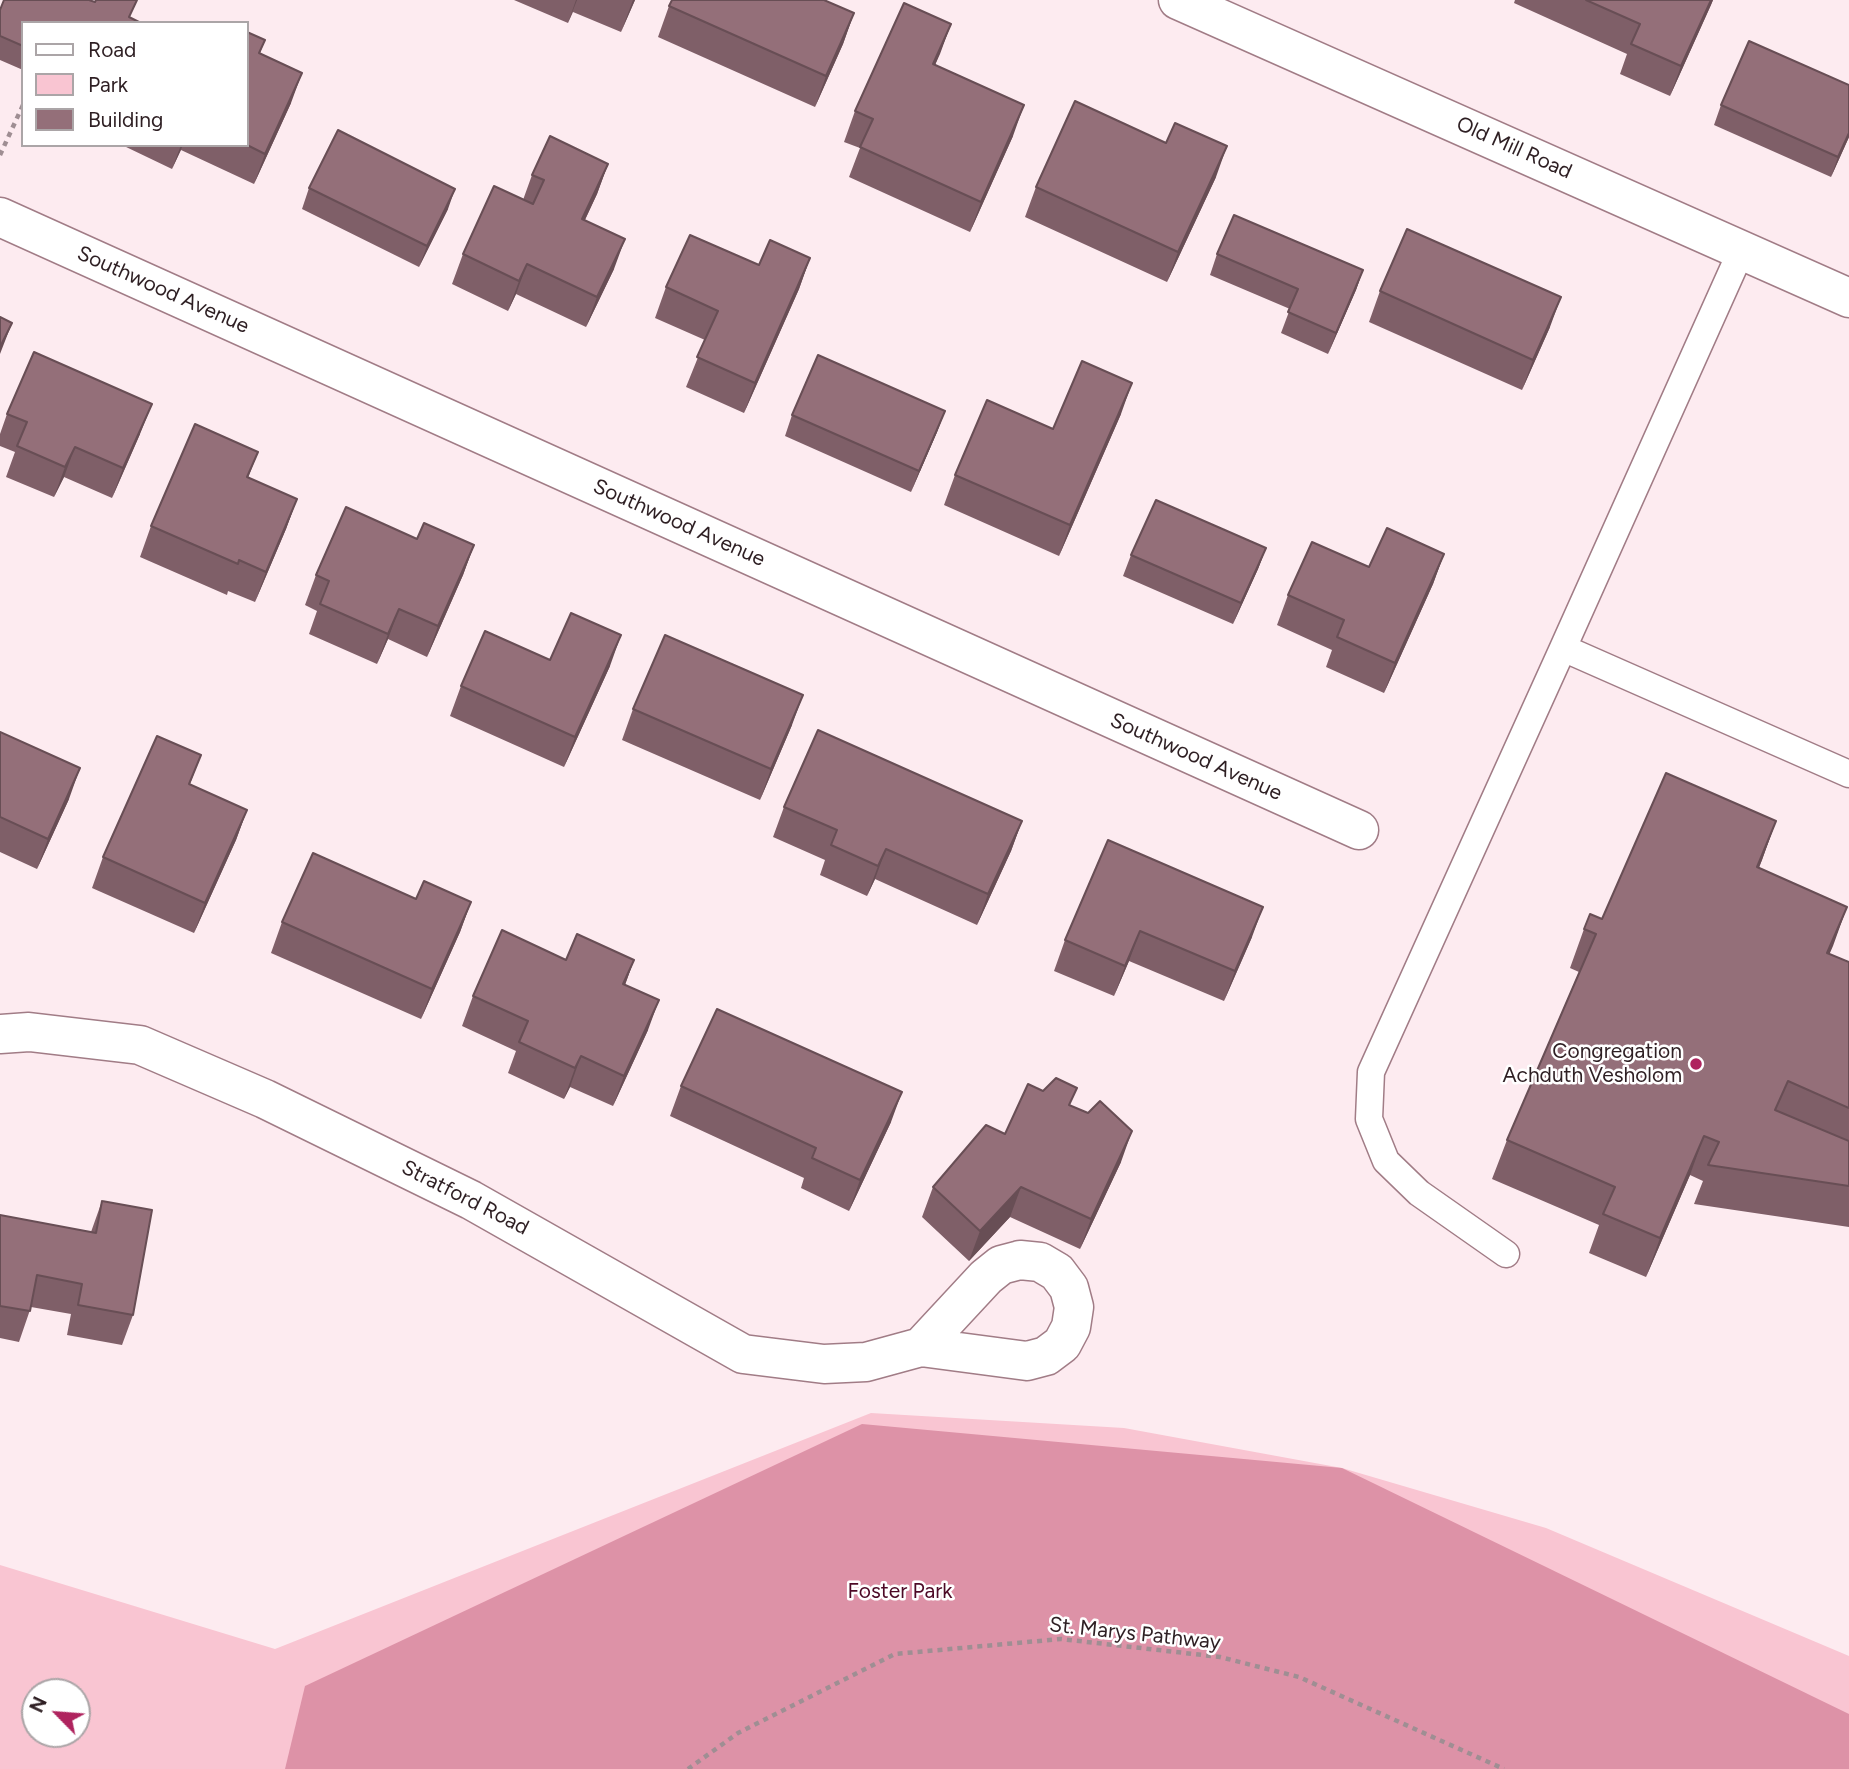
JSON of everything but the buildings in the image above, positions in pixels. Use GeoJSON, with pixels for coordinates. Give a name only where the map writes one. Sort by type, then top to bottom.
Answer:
{"type":"FeatureCollection","features":[{"type":"Feature","properties":{"kind":"street","name":"Old Mill Road"},"geometry":{"type":"LineString","coordinates":[[1178,0],[1849,298]]}},
{"type":"Feature","properties":{"kind":"street","name":"Southwood Avenue"},"geometry":{"type":"LineString","coordinates":[[0,217],[1359,830]]}},
{"type":"Feature","properties":{"kind":"street","name":"Stratford Road"},"geometry":{"type":"LineString","coordinates":[[0,1034],[29,1032],[140,1045],[265,1099],[471,1200],[743,1354],[824,1364],[866,1362],[922,1348]]}},
{"type":"Feature","properties":{"kind":"lane"},"geometry":{"type":"LineString","coordinates":[[1506,1254],[1419,1193],[1386,1161],[1369,1119],[1371,1072],[1742,249]]}},
{"type":"Feature","properties":{"kind":"lane"},"geometry":{"type":"LineString","coordinates":[[1563,648],[1849,774]]}},
{"type":"Feature","properties":{"kind":"path"},"geometry":{"type":"LineString","coordinates":[[0,155],[21,109]]}},
{"type":"Feature","properties":{"kind":"path","name":"St. Marys Pathway"},"geometry":{"type":"LineString","coordinates":[[688,1769],[738,1733],[895,1654],[1060,1639],[1220,1657],[1299,1677],[1504,1769]]}},
{"type":"Feature","properties":{"kind":"green space","name":"Foster Park"},"geometry":{"type":"Polygon","coordinates":[[[871,1413],[1124,1428],[1342,1468],[1546,1528],[1849,1656],[1849,1769],[0,1769],[0,1565],[275,1649],[871,1413]]]}},
{"type":"Feature","properties":{"kind":"green space","name":"Foster Park"},"geometry":{"type":"Polygon","coordinates":[[[862,1424],[1342,1468],[1849,1714],[1849,1769],[285,1769],[305,1686],[862,1424]]]}},
{"type":"Feature","properties":{"kind":"place","name":"Congregation Achduth Vesholom"},"geometry":{"type":"Point","coordinates":[1696,1064]}}]}
